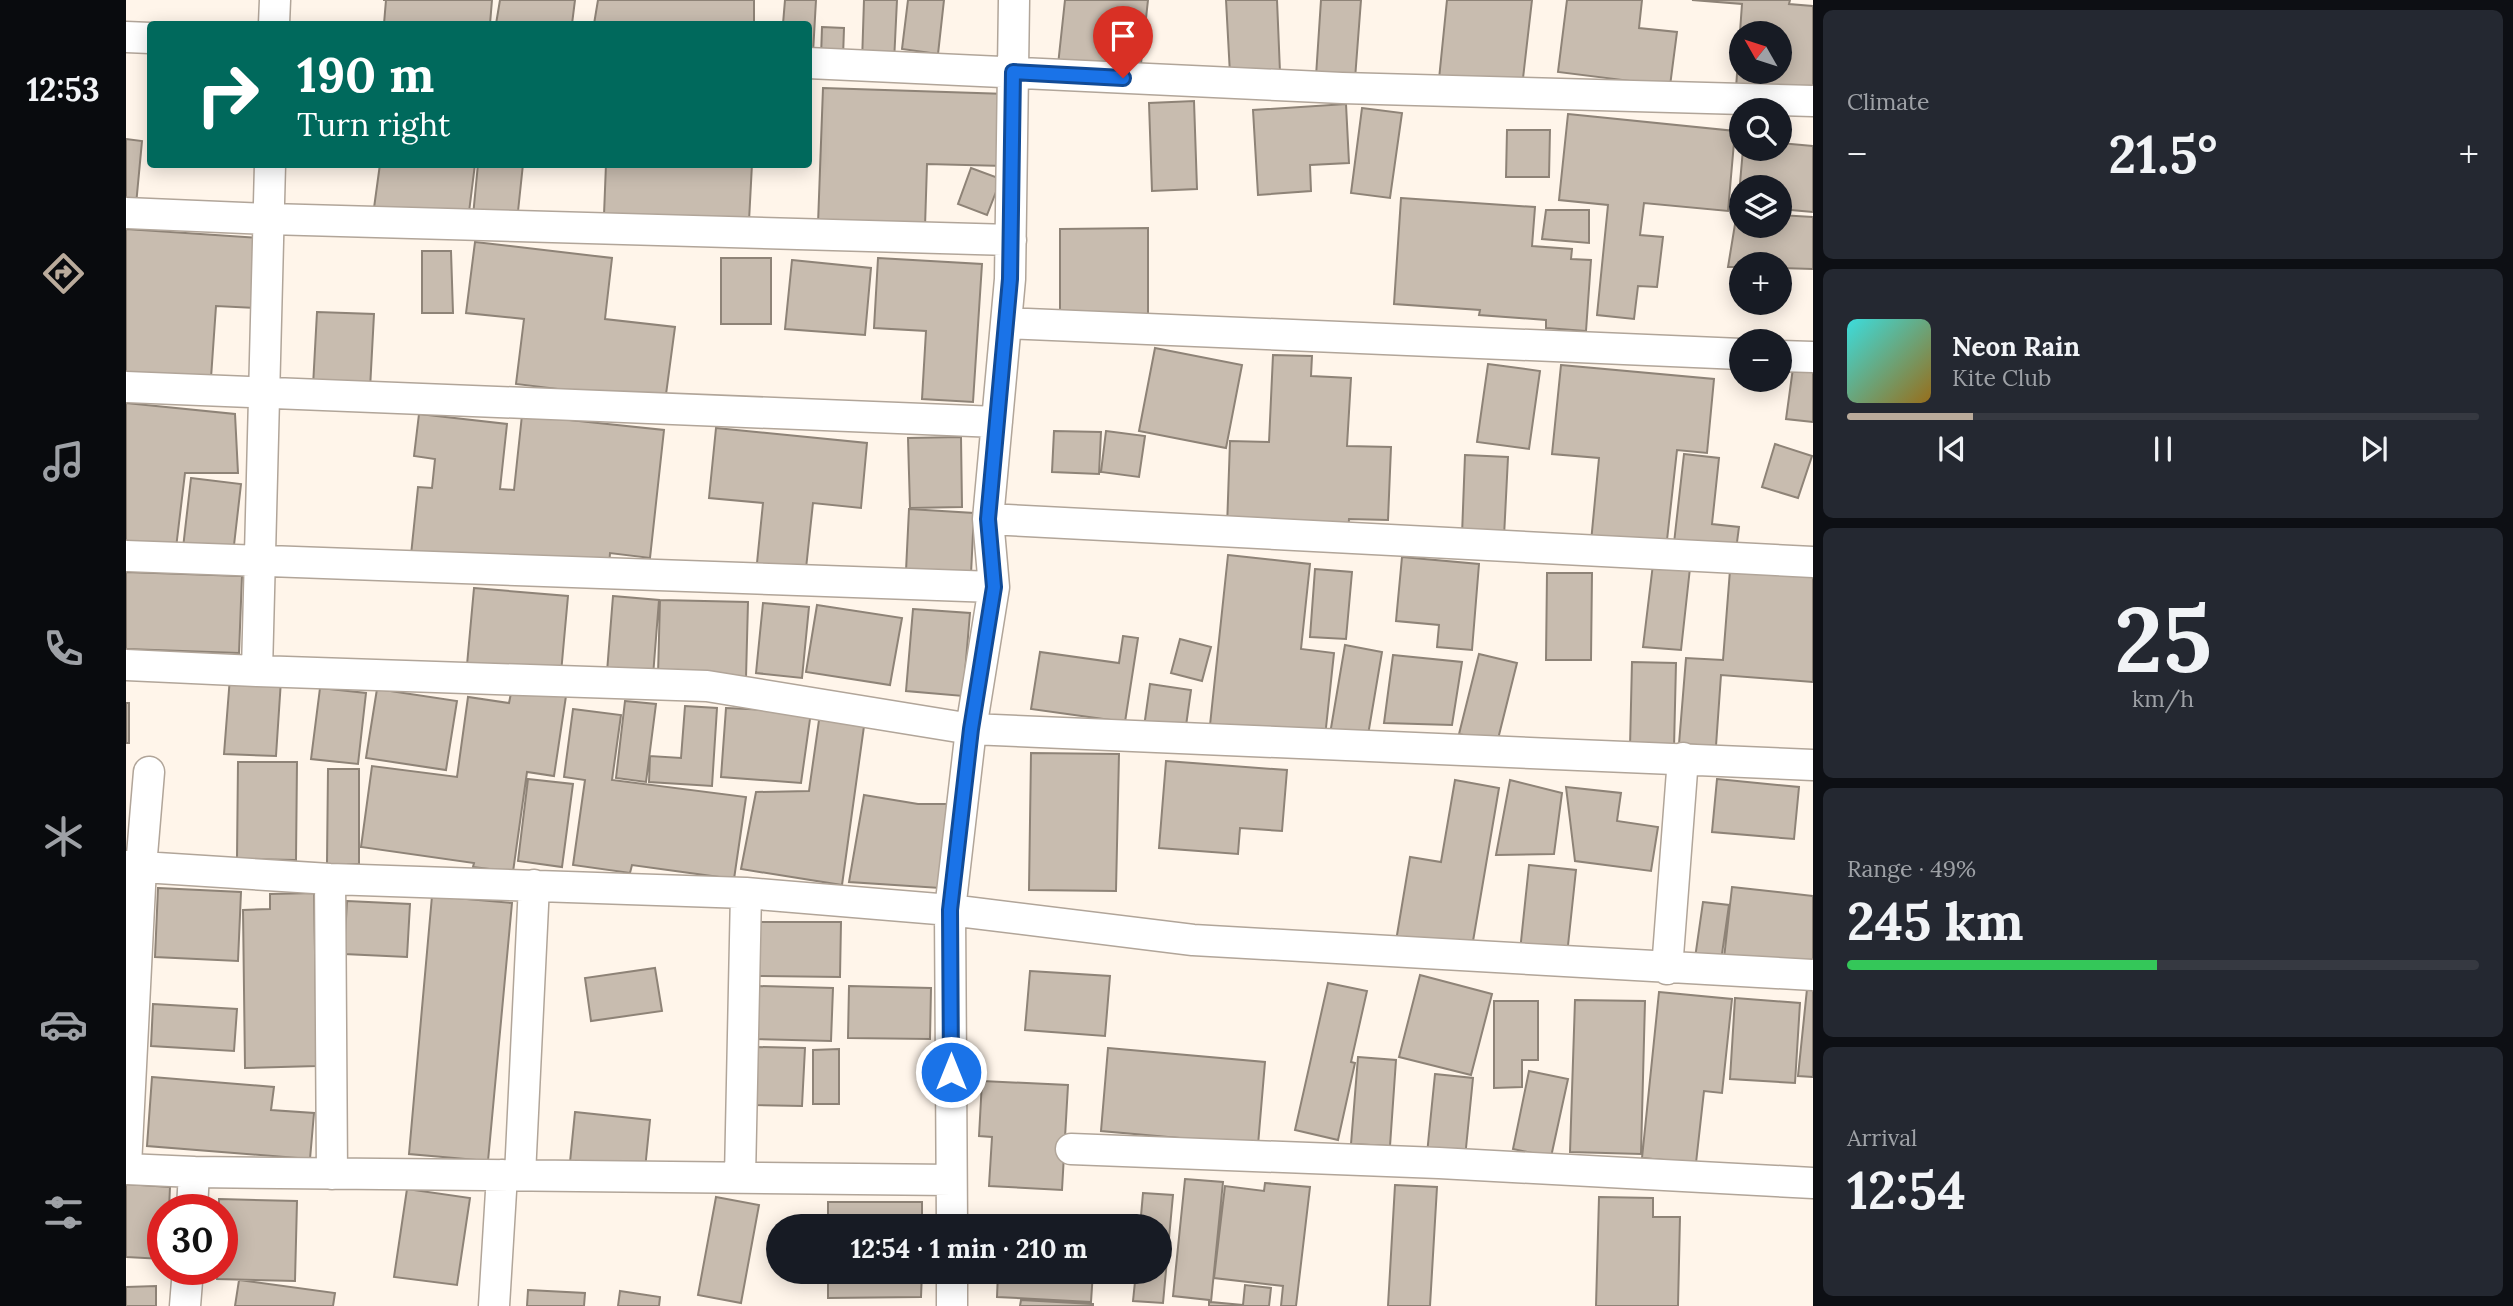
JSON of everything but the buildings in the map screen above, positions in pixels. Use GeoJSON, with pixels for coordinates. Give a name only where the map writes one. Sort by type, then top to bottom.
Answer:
{"type":"FeatureCollection","features":[{"type":"Feature","properties":{"kind":"street"},"geometry":{"type":"LineString","coordinates":[[274,21],[275,0]]}},
{"type":"Feature","properties":{"kind":"street"},"geometry":{"type":"LineString","coordinates":[[952,1214],[950,910],[971,729],[994,587],[988,519],[1010,279],[1014,0]]}},
{"type":"Feature","properties":{"kind":"street"},"geometry":{"type":"LineString","coordinates":[[126,37],[147,38]]}},
{"type":"Feature","properties":{"kind":"street"},"geometry":{"type":"LineString","coordinates":[[812,63],[1356,89],[1813,101]]}},
{"type":"Feature","properties":{"kind":"street"},"geometry":{"type":"LineString","coordinates":[[257,671],[270,168]]}},
{"type":"Feature","properties":{"kind":"street"},"geometry":{"type":"LineString","coordinates":[[126,213],[1011,240]]}},
{"type":"Feature","properties":{"kind":"street"},"geometry":{"type":"LineString","coordinates":[[1006,323],[1729,353]]}},
{"type":"Feature","properties":{"kind":"street"},"geometry":{"type":"LineString","coordinates":[[1792,356],[1813,357]]}},
{"type":"Feature","properties":{"kind":"street"},"geometry":{"type":"LineString","coordinates":[[126,387],[997,422]]}},
{"type":"Feature","properties":{"kind":"street"},"geometry":{"type":"LineString","coordinates":[[988,519],[1813,562]]}},
{"type":"Feature","properties":{"kind":"street"},"geometry":{"type":"LineString","coordinates":[[126,556],[994,587]]}},
{"type":"Feature","properties":{"kind":"street"},"geometry":{"type":"LineString","coordinates":[[126,666],[707,686],[971,729],[1813,765]]}},
{"type":"Feature","properties":{"kind":"street"},"geometry":{"type":"LineString","coordinates":[[1667,969],[1683,758]]}},
{"type":"Feature","properties":{"kind":"street"},"geometry":{"type":"LineString","coordinates":[[149,772],[134,866],[126,1167],[194,1172],[951,1180]]}},
{"type":"Feature","properties":{"kind":"street"},"geometry":{"type":"LineString","coordinates":[[134,866],[330,879],[746,893],[950,910],[1193,940],[1667,969],[1813,975]]}},
{"type":"Feature","properties":{"kind":"street"},"geometry":{"type":"LineString","coordinates":[[330,879],[332,1174]]}},
{"type":"Feature","properties":{"kind":"street"},"geometry":{"type":"LineString","coordinates":[[494,1306],[511,1175],[534,885]]}},
{"type":"Feature","properties":{"kind":"street"},"geometry":{"type":"LineString","coordinates":[[740,1177],[746,893]]}},
{"type":"Feature","properties":{"kind":"street"},"geometry":{"type":"LineString","coordinates":[[1071,1149],[1438,1163],[1813,1183]]}},
{"type":"Feature","properties":{"kind":"street"},"geometry":{"type":"LineString","coordinates":[[193,1194],[194,1172]]}},
{"type":"Feature","properties":{"kind":"street"},"geometry":{"type":"LineString","coordinates":[[952,1284],[952,1306]]}},
{"type":"Feature","properties":{"kind":"street"},"geometry":{"type":"LineString","coordinates":[[185,1306],[187,1285]]}},
{"type":"Feature","properties":{"kind":"route"},"geometry":{"type":"LineString","coordinates":[[951,1072],[950,910],[971,729],[994,587],[988,519],[1010,279],[1013,72],[1123,78]]}}]}
